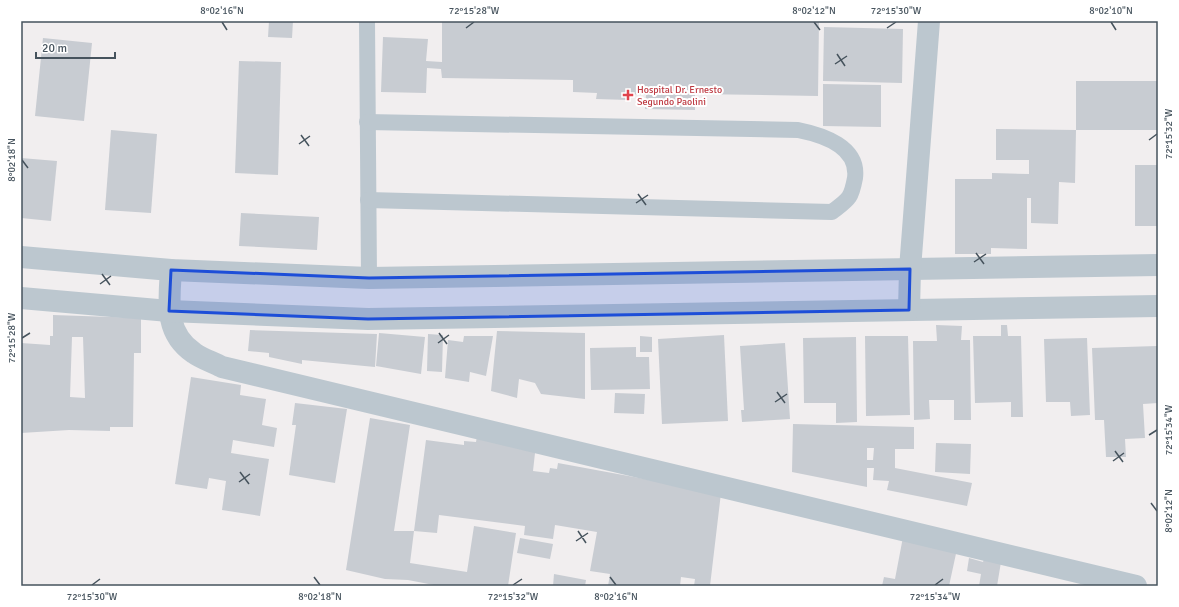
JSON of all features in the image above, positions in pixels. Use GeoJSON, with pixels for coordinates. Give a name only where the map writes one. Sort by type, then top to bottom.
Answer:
{"type":"FeatureCollection","features":[{"type":"Feature","properties":{"kind":"street"},"geometry":{"type":"LineString","coordinates":[[909,310],[910,269],[928,21]]}},
{"type":"Feature","properties":{"kind":"street"},"geometry":{"type":"LineString","coordinates":[[21,257],[171,270],[368,278],[1158,265]]}},
{"type":"Feature","properties":{"kind":"street"},"geometry":{"type":"LineString","coordinates":[[171,270],[169,311],[176,334],[193,353],[222,367],[1136,586]]}},
{"type":"Feature","properties":{"kind":"street"},"geometry":{"type":"LineString","coordinates":[[21,298],[169,311],[368,319],[1158,306]]}},
{"type":"Feature","properties":{"kind":"lane"},"geometry":{"type":"LineString","coordinates":[[367,21],[368,278]]}},
{"type":"Feature","properties":{"kind":"lane"},"geometry":{"type":"LineString","coordinates":[[368,122],[798,130],[816,134],[834,141],[850,156],[856,169],[852,193],[847,201],[832,212],[368,200]]}},
{"type":"Feature","properties":{"kind":"highlighted area"},"geometry":{"type":"Polygon","coordinates":[[[910,269],[909,310],[368,319],[169,311],[171,270],[369,278],[910,269]]]}},
{"type":"Feature","properties":{"kind":"building"},"geometry":{"type":"Polygon","coordinates":[[[269,21],[293,21],[292,38],[268,37],[269,21]]]}},
{"type":"Feature","properties":{"kind":"building"},"geometry":{"type":"Polygon","coordinates":[[[442,21],[819,21],[818,96],[695,94],[695,110],[645,109],[646,95],[628,94],[628,100],[596,99],[597,93],[573,92],[573,80],[442,78],[441,69],[427,68],[426,93],[381,92],[383,37],[428,39],[426,61],[442,62],[442,21]]]}},
{"type":"Feature","properties":{"kind":"building"},"geometry":{"type":"Polygon","coordinates":[[[824,27],[903,29],[902,83],[823,81],[824,27]]]}},
{"type":"Feature","properties":{"kind":"building"},"geometry":{"type":"Polygon","coordinates":[[[43,38],[92,43],[84,121],[35,116],[43,38]]]}},
{"type":"Feature","properties":{"kind":"building"},"geometry":{"type":"Polygon","coordinates":[[[239,61],[281,62],[278,175],[235,173],[239,61]]]}},
{"type":"Feature","properties":{"kind":"building"},"geometry":{"type":"Polygon","coordinates":[[[1076,81],[1158,81],[1158,130],[1076,130],[1076,81]]]}},
{"type":"Feature","properties":{"kind":"building"},"geometry":{"type":"Polygon","coordinates":[[[823,84],[881,85],[881,127],[823,126],[823,84]]]}},
{"type":"Feature","properties":{"kind":"building"},"geometry":{"type":"Polygon","coordinates":[[[996,129],[1076,130],[1075,183],[1059,182],[1058,224],[1031,223],[1031,198],[1027,198],[1027,249],[991,248],[991,254],[955,254],[955,179],[992,179],[992,173],[1029,174],[1029,160],[996,160],[996,129]]]}},
{"type":"Feature","properties":{"kind":"building"},"geometry":{"type":"Polygon","coordinates":[[[111,130],[157,134],[151,213],[105,210],[111,130]]]}},
{"type":"Feature","properties":{"kind":"building"},"geometry":{"type":"Polygon","coordinates":[[[21,158],[57,161],[51,221],[21,218],[21,158]]]}},
{"type":"Feature","properties":{"kind":"building"},"geometry":{"type":"Polygon","coordinates":[[[1135,165],[1158,165],[1158,226],[1135,226],[1135,165]]]}},
{"type":"Feature","properties":{"kind":"building"},"geometry":{"type":"Polygon","coordinates":[[[241,213],[319,217],[317,250],[239,246],[241,213]]]}},
{"type":"Feature","properties":{"kind":"building"},"geometry":{"type":"Polygon","coordinates":[[[53,315],[141,318],[141,353],[134,353],[133,427],[110,427],[110,431],[69,430],[21,433],[21,343],[50,345],[50,336],[53,336],[53,315]],[[72,337],[70,397],[85,398],[83,337],[72,337]]]}},
{"type":"Feature","properties":{"kind":"building"},"geometry":{"type":"Polygon","coordinates":[[[936,325],[962,326],[961,340],[970,340],[971,420],[954,420],[954,400],[929,400],[930,419],[914,420],[913,341],[937,341],[936,325]]]}},
{"type":"Feature","properties":{"kind":"building"},"geometry":{"type":"Polygon","coordinates":[[[1001,325],[1007,325],[1008,336],[1021,336],[1023,417],[1011,417],[1011,402],[975,403],[973,336],[1001,336],[1001,325]]]}},
{"type":"Feature","properties":{"kind":"building"},"geometry":{"type":"Polygon","coordinates":[[[250,330],[377,334],[375,367],[302,360],[302,364],[269,357],[269,353],[248,351],[250,330]]]}},
{"type":"Feature","properties":{"kind":"building"},"geometry":{"type":"Polygon","coordinates":[[[497,331],[585,333],[585,399],[541,394],[535,383],[519,379],[517,398],[491,391],[497,331]]]}},
{"type":"Feature","properties":{"kind":"building"},"geometry":{"type":"Polygon","coordinates":[[[379,333],[425,337],[421,374],[376,366],[379,333]]]}},
{"type":"Feature","properties":{"kind":"building"},"geometry":{"type":"Polygon","coordinates":[[[428,334],[443,335],[442,372],[427,371],[428,334]]]}},
{"type":"Feature","properties":{"kind":"building"},"geometry":{"type":"Polygon","coordinates":[[[724,335],[728,421],[662,424],[658,339],[724,335]]]}},
{"type":"Feature","properties":{"kind":"building"},"geometry":{"type":"Polygon","coordinates":[[[464,336],[493,336],[486,376],[470,372],[469,382],[445,378],[448,340],[463,342],[464,336]]]}},
{"type":"Feature","properties":{"kind":"building"},"geometry":{"type":"Polygon","coordinates":[[[640,336],[652,337],[652,352],[640,352],[640,336]]]}},
{"type":"Feature","properties":{"kind":"building"},"geometry":{"type":"Polygon","coordinates":[[[865,336],[908,336],[910,415],[866,416],[865,336]]]}},
{"type":"Feature","properties":{"kind":"building"},"geometry":{"type":"Polygon","coordinates":[[[856,337],[857,422],[836,423],[836,403],[804,403],[803,338],[856,337]]]}},
{"type":"Feature","properties":{"kind":"building"},"geometry":{"type":"Polygon","coordinates":[[[1087,338],[1090,415],[1071,416],[1070,402],[1046,402],[1044,339],[1087,338]]]}},
{"type":"Feature","properties":{"kind":"building"},"geometry":{"type":"Polygon","coordinates":[[[785,343],[790,419],[742,422],[741,410],[744,410],[740,346],[785,343]]]}},
{"type":"Feature","properties":{"kind":"building"},"geometry":{"type":"Polygon","coordinates":[[[1157,346],[1158,403],[1143,404],[1145,438],[1125,439],[1126,457],[1106,457],[1104,420],[1095,420],[1092,348],[1157,346]]]}},
{"type":"Feature","properties":{"kind":"building"},"geometry":{"type":"Polygon","coordinates":[[[636,347],[636,357],[649,357],[650,389],[591,390],[590,348],[636,347]]]}},
{"type":"Feature","properties":{"kind":"building"},"geometry":{"type":"Polygon","coordinates":[[[191,377],[241,385],[240,395],[266,399],[262,425],[277,428],[274,447],[233,440],[231,453],[269,459],[260,516],[222,510],[226,481],[209,478],[207,489],[175,484],[191,377]]]}},
{"type":"Feature","properties":{"kind":"building"},"geometry":{"type":"Polygon","coordinates":[[[615,393],[645,394],[644,414],[614,413],[615,393]]]}},
{"type":"Feature","properties":{"kind":"building"},"geometry":{"type":"Polygon","coordinates":[[[295,403],[347,409],[335,483],[289,475],[296,425],[292,425],[295,403]]]}},
{"type":"Feature","properties":{"kind":"building"},"geometry":{"type":"Polygon","coordinates":[[[370,418],[410,425],[394,531],[414,531],[410,563],[467,572],[474,526],[516,533],[508,586],[439,586],[408,580],[385,579],[346,570],[370,418]]]}},
{"type":"Feature","properties":{"kind":"building"},"geometry":{"type":"Polygon","coordinates":[[[793,424],[914,427],[914,449],[895,449],[895,468],[972,483],[967,506],[887,490],[889,481],[873,480],[874,468],[867,468],[867,487],[792,472],[793,424]],[[867,448],[867,460],[873,460],[874,448],[867,448]]]}},
{"type":"Feature","properties":{"kind":"building"},"geometry":{"type":"Polygon","coordinates":[[[477,436],[536,444],[533,471],[549,473],[550,468],[557,469],[558,463],[721,493],[710,586],[694,586],[695,579],[681,577],[680,586],[608,586],[610,574],[590,571],[597,532],[555,525],[553,539],[524,535],[525,526],[439,515],[437,533],[414,531],[426,440],[464,445],[464,441],[476,442],[477,436]]]}},
{"type":"Feature","properties":{"kind":"building"},"geometry":{"type":"Polygon","coordinates":[[[936,443],[971,444],[970,474],[935,472],[936,443]]]}},
{"type":"Feature","properties":{"kind":"building"},"geometry":{"type":"Polygon","coordinates":[[[903,537],[957,549],[949,586],[882,586],[884,577],[895,579],[903,537]]]}},
{"type":"Feature","properties":{"kind":"building"},"geometry":{"type":"Polygon","coordinates":[[[520,538],[553,544],[550,559],[517,553],[520,538]]]}},
{"type":"Feature","properties":{"kind":"building"},"geometry":{"type":"Polygon","coordinates":[[[969,558],[983,562],[984,559],[1001,562],[997,586],[979,586],[981,574],[967,571],[969,558]]]}},
{"type":"Feature","properties":{"kind":"building"},"geometry":{"type":"Polygon","coordinates":[[[554,574],[586,580],[585,586],[553,586],[554,574]]]}},
{"type":"Feature","properties":{"kind":"place","name":"Hospital Dr. Ernesto Segundo Paolini"},"geometry":{"type":"Point","coordinates":[628,95]}}]}
